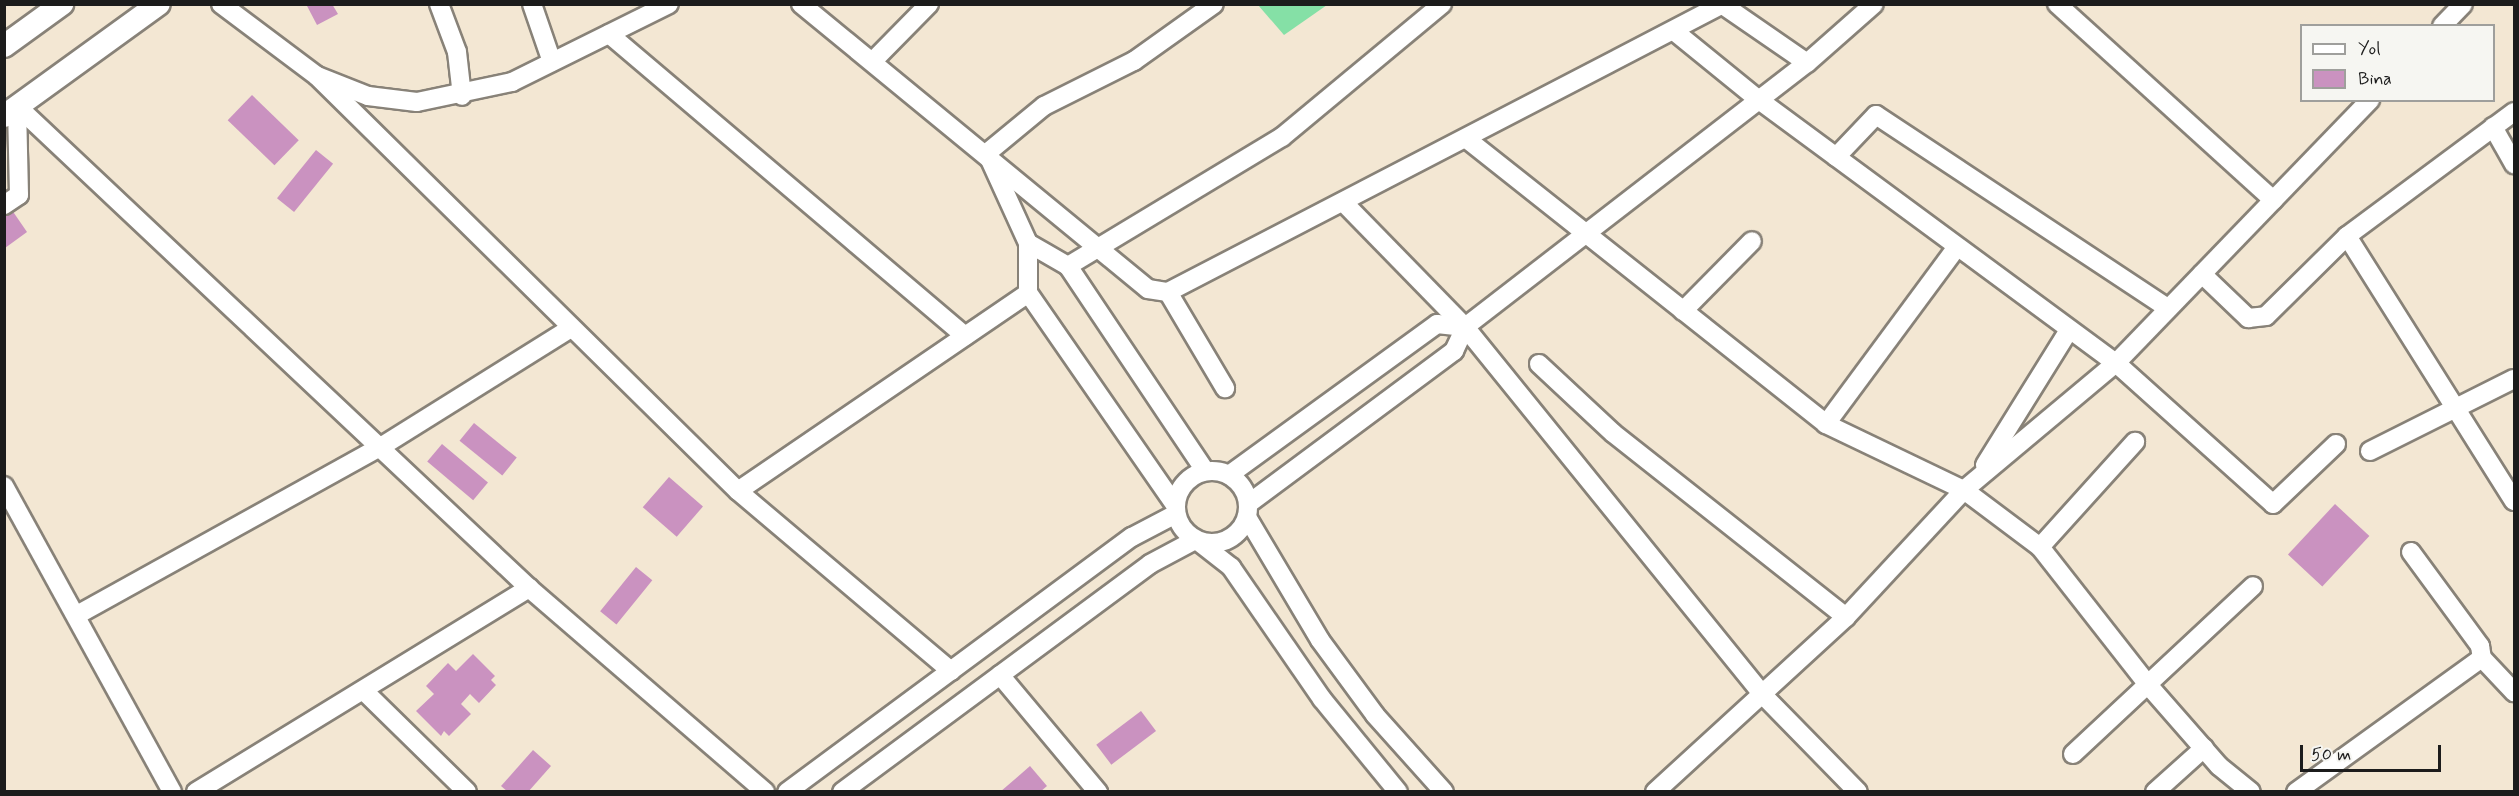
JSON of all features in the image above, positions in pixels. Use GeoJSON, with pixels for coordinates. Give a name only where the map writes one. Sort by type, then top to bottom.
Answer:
{"type":"FeatureCollection","features":[{"type":"Feature","properties":{"kind":"main road"},"geometry":{"type":"LineString","coordinates":[[4,45],[62,4]]}},
{"type":"Feature","properties":{"kind":"main road"},"geometry":{"type":"LineString","coordinates":[[11,111],[159,4]]}},
{"type":"Feature","properties":{"kind":"street"},"geometry":{"type":"LineString","coordinates":[[221,4],[317,76],[738,491],[951,671]]}},
{"type":"Feature","properties":{"kind":"street"},"geometry":{"type":"LineString","coordinates":[[439,4],[457,51],[462,96]]}},
{"type":"Feature","properties":{"kind":"street"},"geometry":{"type":"LineString","coordinates":[[532,4],[552,62]]}},
{"type":"Feature","properties":{"kind":"street"},"geometry":{"type":"LineString","coordinates":[[317,76],[368,96],[417,102],[462,96],[512,82],[669,4]]}},
{"type":"Feature","properties":{"kind":"street"},"geometry":{"type":"LineString","coordinates":[[801,4],[987,153],[1148,289],[1168,292],[1345,204],[1723,5],[1807,63]]}},
{"type":"Feature","properties":{"kind":"street"},"geometry":{"type":"LineString","coordinates":[[873,61],[929,4]]}},
{"type":"Feature","properties":{"kind":"street"},"geometry":{"type":"LineString","coordinates":[[987,153],[1044,106],[1134,61],[1214,4]]}},
{"type":"Feature","properties":{"kind":"street"},"geometry":{"type":"LineString","coordinates":[[842,792],[1150,564],[1197,541],[1234,537],[1248,510],[1454,351],[1465,327],[1807,63],[1874,4]]}},
{"type":"Feature","properties":{"kind":"street"},"geometry":{"type":"LineString","coordinates":[[2057,4],[2273,200]]}},
{"type":"Feature","properties":{"kind":"street"},"geometry":{"type":"LineString","coordinates":[[2444,24],[2463,4]]}},
{"type":"Feature","properties":{"kind":"street"},"geometry":{"type":"LineString","coordinates":[[1068,266],[1282,137],[1430,8]]}},
{"type":"Feature","properties":{"kind":"street"},"geometry":{"type":"LineString","coordinates":[[1674,31],[1759,100],[1836,158],[2116,363],[2273,504],[2336,444]]}},
{"type":"Feature","properties":{"kind":"street"},"geometry":{"type":"LineString","coordinates":[[609,34],[965,336]]}},
{"type":"Feature","properties":{"kind":"street"},"geometry":{"type":"LineString","coordinates":[[1655,792],[1846,617],[1970,486],[2116,363],[2368,102]]}},
{"type":"Feature","properties":{"kind":"street"},"geometry":{"type":"LineString","coordinates":[[4,205],[19,195],[11,111]]}},
{"type":"Feature","properties":{"kind":"street"},"geometry":{"type":"LineString","coordinates":[[11,111],[382,446],[529,588],[765,792]]}},
{"type":"Feature","properties":{"kind":"street"},"geometry":{"type":"LineString","coordinates":[[2202,274],[2248,318],[2266,316],[2348,236],[2514,112]]}},
{"type":"Feature","properties":{"kind":"street"},"geometry":{"type":"LineString","coordinates":[[1836,158],[1876,115],[2168,308]]}},
{"type":"Feature","properties":{"kind":"street"},"geometry":{"type":"LineString","coordinates":[[2493,127],[2514,164]]}},
{"type":"Feature","properties":{"kind":"street"},"geometry":{"type":"LineString","coordinates":[[1468,140],[1826,424],[1970,486],[2040,548],[2150,686],[2204,748],[2252,792]]}},
{"type":"Feature","properties":{"kind":"street"},"geometry":{"type":"LineString","coordinates":[[987,153],[1028,243],[1028,293],[1175,509],[1181,528],[1232,567],[1322,699],[1398,792]]}},
{"type":"Feature","properties":{"kind":"street"},"geometry":{"type":"LineString","coordinates":[[1345,204],[1465,327],[1762,694],[1858,792]]}},
{"type":"Feature","properties":{"kind":"street"},"geometry":{"type":"LineString","coordinates":[[2348,236],[2451,408],[2514,501]]}},
{"type":"Feature","properties":{"kind":"street"},"geometry":{"type":"LineString","coordinates":[[1683,311],[1752,241]]}},
{"type":"Feature","properties":{"kind":"street"},"geometry":{"type":"LineString","coordinates":[[1028,243],[1068,266],[1205,471]]}},
{"type":"Feature","properties":{"kind":"street"},"geometry":{"type":"LineString","coordinates":[[1826,424],[1957,247]]}},
{"type":"Feature","properties":{"kind":"street"},"geometry":{"type":"LineString","coordinates":[[1168,292],[1225,388]]}},
{"type":"Feature","properties":{"kind":"street"},"geometry":{"type":"LineString","coordinates":[[738,491],[1028,293]]}},
{"type":"Feature","properties":{"kind":"street"},"geometry":{"type":"LineString","coordinates":[[787,792],[1132,537],[1175,509],[1184,483],[1205,471],[1229,475],[1437,324],[1465,327]]}},
{"type":"Feature","properties":{"kind":"street"},"geometry":{"type":"LineString","coordinates":[[77,615],[382,446],[571,328]]}},
{"type":"Feature","properties":{"kind":"street"},"geometry":{"type":"LineString","coordinates":[[1970,486],[2069,330]]}},
{"type":"Feature","properties":{"kind":"street"},"geometry":{"type":"LineString","coordinates":[[1539,364],[1622,440],[1846,617]]}},
{"type":"Feature","properties":{"kind":"street"},"geometry":{"type":"LineString","coordinates":[[2370,451],[2451,408],[2514,380]]}},
{"type":"Feature","properties":{"kind":"street"},"geometry":{"type":"LineString","coordinates":[[2040,548],[2135,442]]}},
{"type":"Feature","properties":{"kind":"street"},"geometry":{"type":"LineString","coordinates":[[1229,475],[1320,640],[1375,715],[1444,792]]}},
{"type":"Feature","properties":{"kind":"street"},"geometry":{"type":"LineString","coordinates":[[4,486],[77,615],[172,792]]}},
{"type":"Feature","properties":{"kind":"street"},"geometry":{"type":"LineString","coordinates":[[2411,552],[2480,646],[2482,658],[2514,692]]}},
{"type":"Feature","properties":{"kind":"street"},"geometry":{"type":"LineString","coordinates":[[2073,754],[2150,686],[2253,586]]}},
{"type":"Feature","properties":{"kind":"street"},"geometry":{"type":"LineString","coordinates":[[195,792],[364,691],[529,588]]}},
{"type":"Feature","properties":{"kind":"street"},"geometry":{"type":"LineString","coordinates":[[2296,792],[2482,658]]}},
{"type":"Feature","properties":{"kind":"street"},"geometry":{"type":"LineString","coordinates":[[1000,675],[1098,792]]}},
{"type":"Feature","properties":{"kind":"street"},"geometry":{"type":"LineString","coordinates":[[364,691],[467,792]]}},
{"type":"Feature","properties":{"kind":"street"},"geometry":{"type":"LineString","coordinates":[[2155,792],[2204,748]]}},
{"type":"Feature","properties":{"kind":"green space"},"geometry":{"type":"Polygon","coordinates":[[[1258,5],[1327,5],[1284,35],[1258,5]]]}},
{"type":"Feature","properties":{"kind":"building"},"geometry":{"type":"Polygon","coordinates":[[[306,4],[332,4],[338,14],[317,25],[306,4]]]}},
{"type":"Feature","properties":{"kind":"building"},"geometry":{"type":"Polygon","coordinates":[[[252,95],[299,140],[274,165],[228,120],[252,95]]]}},
{"type":"Feature","properties":{"kind":"building"},"geometry":{"type":"Polygon","coordinates":[[[316,150],[333,164],[294,212],[277,198],[316,150]]]}},
{"type":"Feature","properties":{"kind":"building"},"geometry":{"type":"Polygon","coordinates":[[[5,200],[27,232],[5,248],[5,200]]]}},
{"type":"Feature","properties":{"kind":"building"},"geometry":{"type":"Polygon","coordinates":[[[474,423],[517,458],[502,475],[460,441],[474,423]]]}},
{"type":"Feature","properties":{"kind":"building"},"geometry":{"type":"Polygon","coordinates":[[[442,444],[488,483],[473,500],[427,462],[442,444]]]}},
{"type":"Feature","properties":{"kind":"building"},"geometry":{"type":"Polygon","coordinates":[[[669,477],[703,507],[677,537],[643,507],[669,477]]]}},
{"type":"Feature","properties":{"kind":"building"},"geometry":{"type":"Polygon","coordinates":[[[2335,504],[2369,536],[2322,587],[2288,554],[2335,504]]]}},
{"type":"Feature","properties":{"kind":"building"},"geometry":{"type":"Polygon","coordinates":[[[636,567],[652,580],[616,625],[600,611],[636,567]]]}},
{"type":"Feature","properties":{"kind":"building"},"geometry":{"type":"Polygon","coordinates":[[[473,654],[495,676],[491,680],[496,685],[479,703],[470,694],[461,704],[471,714],[449,736],[444,731],[441,736],[416,711],[434,694],[426,686],[448,663],[456,671],[473,654]]]}},
{"type":"Feature","properties":{"kind":"building"},"geometry":{"type":"Polygon","coordinates":[[[1141,711],[1156,731],[1111,765],[1096,745],[1141,711]]]}},
{"type":"Feature","properties":{"kind":"building"},"geometry":{"type":"Polygon","coordinates":[[[533,750],[551,766],[528,792],[508,792],[501,786],[533,750]]]}},
{"type":"Feature","properties":{"kind":"building"},"geometry":{"type":"Polygon","coordinates":[[[1030,766],[1047,786],[1040,792],[1000,792],[1030,766]]]}}]}
